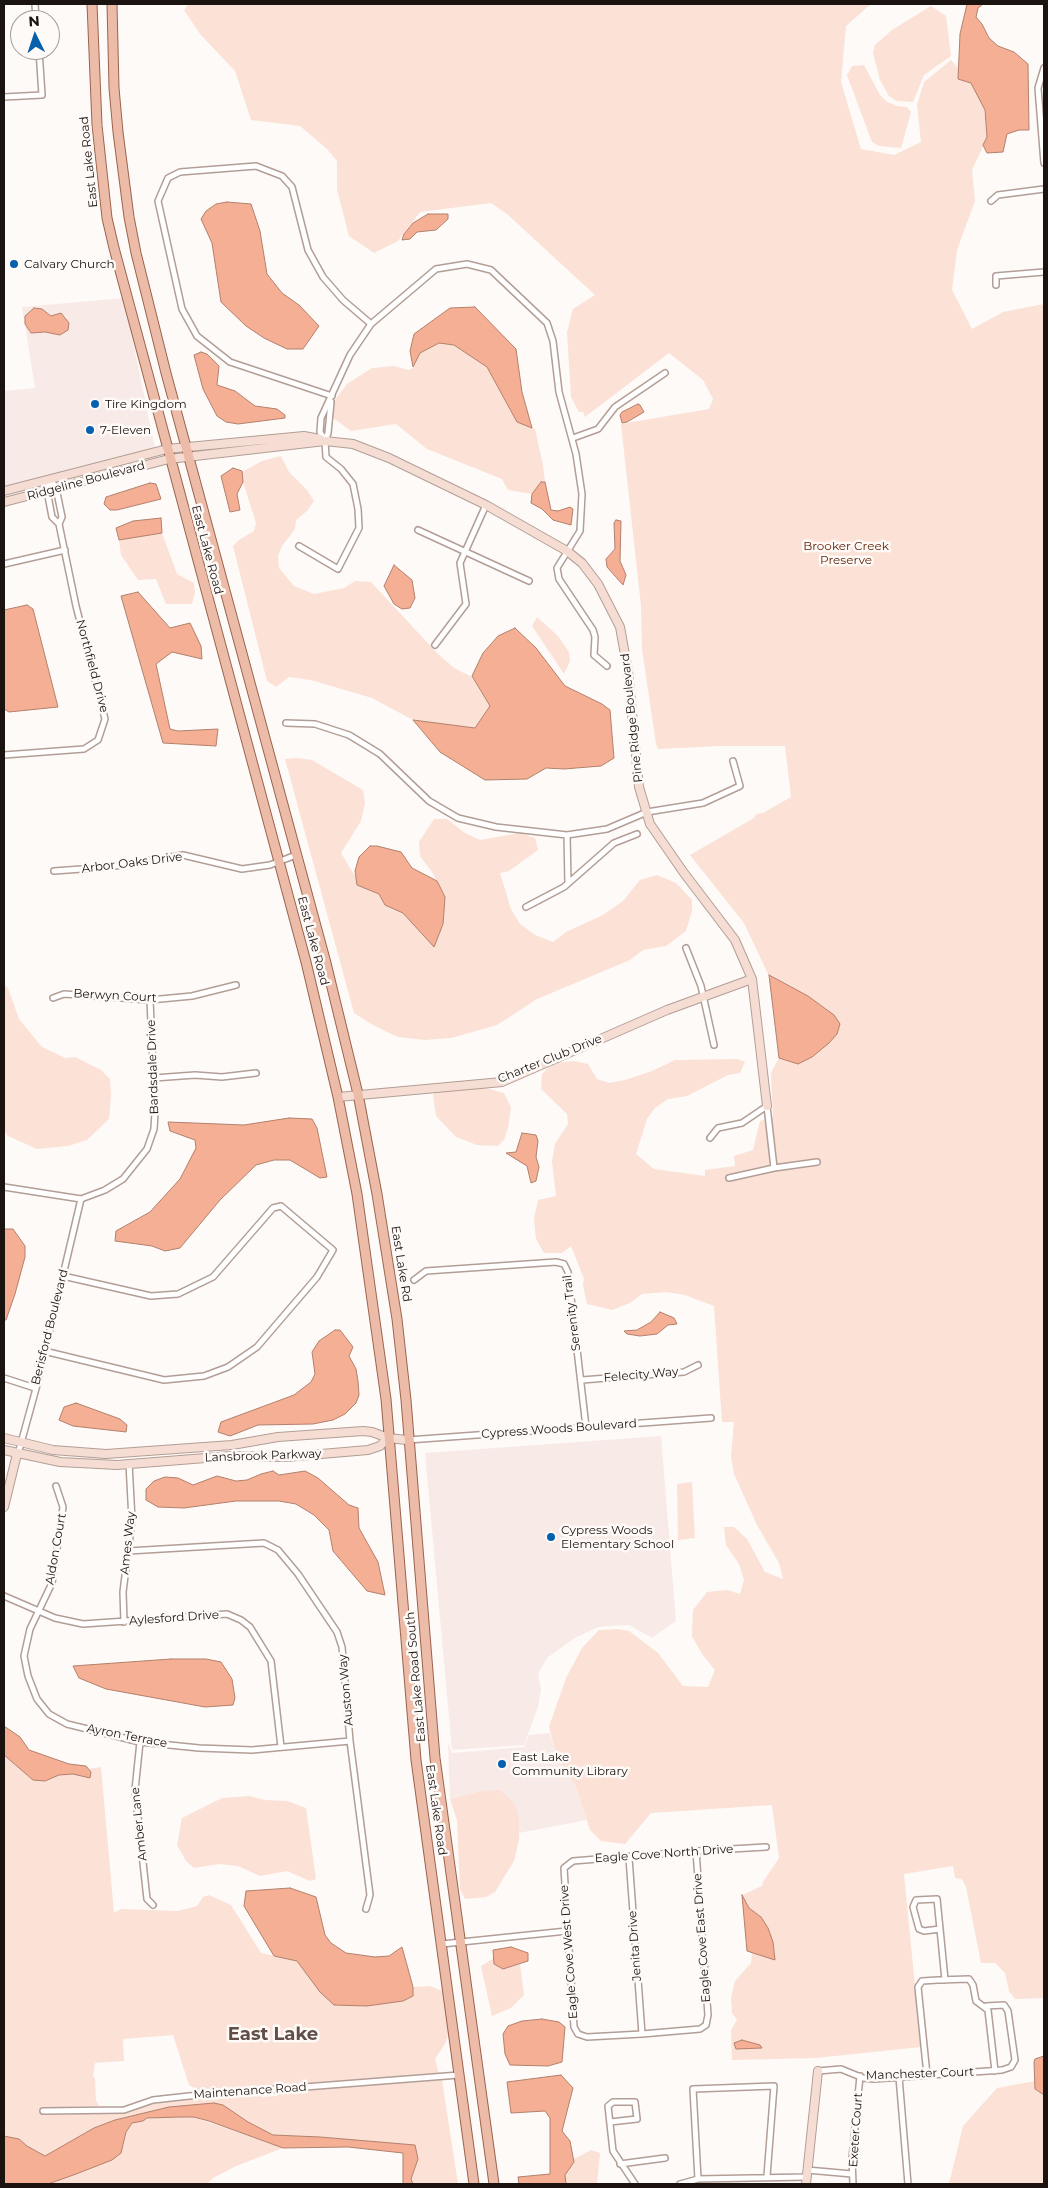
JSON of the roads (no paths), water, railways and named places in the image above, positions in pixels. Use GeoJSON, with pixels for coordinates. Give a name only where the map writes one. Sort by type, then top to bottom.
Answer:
{"type":"FeatureCollection","features":[{"type":"Feature","properties":{"kind":"main road","name":"East Lake Road"},"geometry":{"type":"LineString","coordinates":[[92,4],[97,125],[108,218],[169,458],[306,962],[338,1097]]}},
{"type":"Feature","properties":{"kind":"main road","name":"East Lake Road"},"geometry":{"type":"LineString","coordinates":[[112,4],[115,97],[129,217],[148,306],[190,456],[358,1094]]}},
{"type":"Feature","properties":{"kind":"main road","name":"East Lake Rd"},"geometry":{"type":"LineString","coordinates":[[358,1094],[378,1194],[397,1318],[408,1440]]}},
{"type":"Feature","properties":{"kind":"main road"},"geometry":{"type":"LineString","coordinates":[[338,1097],[362,1232],[386,1399],[388,1438]]}},
{"type":"Feature","properties":{"kind":"main road","name":"East Lake Road"},"geometry":{"type":"LineString","coordinates":[[388,1438],[416,1760],[474,2184]]}},
{"type":"Feature","properties":{"kind":"main road","name":"East Lake Road South"},"geometry":{"type":"LineString","coordinates":[[408,1440],[435,1758],[460,1941]]}},
{"type":"Feature","properties":{"kind":"main road"},"geometry":{"type":"LineString","coordinates":[[460,1941],[494,2184]]}},
{"type":"Feature","properties":{"kind":"street"},"geometry":{"type":"LineString","coordinates":[[4,97],[42,95],[40,60]]}},
{"type":"Feature","properties":{"kind":"street"},"geometry":{"type":"LineString","coordinates":[[1044,68],[1038,88],[1044,162]]}},
{"type":"Feature","properties":{"kind":"street"},"geometry":{"type":"LineString","coordinates":[[332,396],[230,362],[197,336],[182,309],[158,200],[168,178],[180,172],[256,166],[282,176],[292,187],[308,250],[322,276],[343,300],[371,324]]}},
{"type":"Feature","properties":{"kind":"street"},"geometry":{"type":"LineString","coordinates":[[991,201],[998,195],[1044,189]]}},
{"type":"Feature","properties":{"kind":"street"},"geometry":{"type":"LineString","coordinates":[[299,546],[338,569],[359,528],[353,484],[341,469],[326,457],[325,440],[320,432],[322,418],[350,355],[371,324],[436,269],[467,264],[491,270],[547,323],[554,341],[559,392],[573,438],[580,470],[582,524],[557,568],[559,579],[595,637],[594,655],[608,666]]}},
{"type":"Feature","properties":{"kind":"street"},"geometry":{"type":"LineString","coordinates":[[996,285],[996,276],[1044,272]]}},
{"type":"Feature","properties":{"kind":"street"},"geometry":{"type":"LineString","coordinates":[[573,438],[598,429],[615,408],[665,373]]}},
{"type":"Feature","properties":{"kind":"street","name":"Pine Ridge Boulevard"},"geometry":{"type":"LineString","coordinates":[[187,446],[304,436],[353,444],[389,458],[486,505],[567,551],[582,563],[598,584],[620,627],[628,671],[639,786],[654,832],[736,940],[752,979],[774,1168]]}},
{"type":"Feature","properties":{"kind":"street","name":"Pine Ridge Boulevard"},"geometry":{"type":"LineString","coordinates":[[190,456],[325,440]]}},
{"type":"Feature","properties":{"kind":"street","name":"Ridgeline Boulevard"},"geometry":{"type":"LineString","coordinates":[[4,491],[167,449],[187,446]]}},
{"type":"Feature","properties":{"kind":"street","name":"Ridgeline Boulevard"},"geometry":{"type":"LineString","coordinates":[[4,502],[169,458],[190,456]]}},
{"type":"Feature","properties":{"kind":"street","name":"Northfield Drive"},"geometry":{"type":"LineString","coordinates":[[4,755],[84,749],[98,740],[103,731],[105,718],[76,606],[60,524],[62,517],[56,488],[50,479]]}},
{"type":"Feature","properties":{"kind":"street","name":"Northfield Drive"},"geometry":{"type":"LineString","coordinates":[[50,479],[47,491],[52,517],[60,524]]}},
{"type":"Feature","properties":{"kind":"street"},"geometry":{"type":"LineString","coordinates":[[435,645],[466,604],[460,563],[486,505]]}},
{"type":"Feature","properties":{"kind":"street"},"geometry":{"type":"LineString","coordinates":[[418,530],[529,581]]}},
{"type":"Feature","properties":{"kind":"street"},"geometry":{"type":"LineString","coordinates":[[4,564],[65,550]]}},
{"type":"Feature","properties":{"kind":"street"},"geometry":{"type":"LineString","coordinates":[[286,723],[315,724],[349,735],[380,754],[429,801],[458,818],[496,827],[567,835],[607,829],[647,812],[703,804],[740,786],[734,761]]}},
{"type":"Feature","properties":{"kind":"street"},"geometry":{"type":"LineString","coordinates":[[526,907],[568,883],[614,843],[637,834]]}},
{"type":"Feature","properties":{"kind":"street"},"geometry":{"type":"LineString","coordinates":[[567,835],[568,883]]}},
{"type":"Feature","properties":{"kind":"street","name":"Arbor Oaks Drive"},"geometry":{"type":"LineString","coordinates":[[54,871],[109,867],[183,855],[242,869],[270,865],[296,855]]}},
{"type":"Feature","properties":{"kind":"street"},"geometry":{"type":"LineString","coordinates":[[686,948],[701,986],[714,1045]]}},
{"type":"Feature","properties":{"kind":"street","name":"Charter Club Drive"},"geometry":{"type":"LineString","coordinates":[[338,1097],[502,1082],[667,1010],[752,979]]}},
{"type":"Feature","properties":{"kind":"street","name":"Berwyn Court"},"geometry":{"type":"LineString","coordinates":[[54,998],[64,994],[150,1000],[192,996],[236,985]]}},
{"type":"Feature","properties":{"kind":"street","name":"Bardsdale Drive"},"geometry":{"type":"LineString","coordinates":[[4,1188],[81,1199],[106,1190],[123,1179],[147,1149],[154,1128],[154,1078],[150,1000]]}},
{"type":"Feature","properties":{"kind":"street"},"geometry":{"type":"LineString","coordinates":[[154,1078],[195,1075],[222,1077],[256,1073]]}},
{"type":"Feature","properties":{"kind":"street"},"geometry":{"type":"LineString","coordinates":[[710,1138],[718,1128],[742,1123],[767,1106]]}},
{"type":"Feature","properties":{"kind":"street"},"geometry":{"type":"LineString","coordinates":[[729,1178],[774,1168],[817,1162]]}},
{"type":"Feature","properties":{"kind":"street","name":"Berisford Boulevard"},"geometry":{"type":"LineString","coordinates":[[18,1454],[81,1199]]}},
{"type":"Feature","properties":{"kind":"street"},"geometry":{"type":"LineString","coordinates":[[44,1351],[164,1380],[204,1376],[228,1368],[258,1347],[317,1278],[333,1250],[281,1206],[274,1208],[213,1278],[178,1294],[151,1296],[63,1276]]}},
{"type":"Feature","properties":{"kind":"street","name":"Serenity Trail"},"geometry":{"type":"LineString","coordinates":[[414,1280],[426,1271],[556,1262],[564,1264],[568,1272],[586,1427]]}},
{"type":"Feature","properties":{"kind":"street","name":"Felecity Way"},"geometry":{"type":"LineString","coordinates":[[582,1380],[684,1372],[698,1365]]}},
{"type":"Feature","properties":{"kind":"street"},"geometry":{"type":"LineString","coordinates":[[4,1378],[35,1388]]}},
{"type":"Feature","properties":{"kind":"street","name":"Cypress Woods Boulevard"},"geometry":{"type":"LineString","coordinates":[[408,1440],[711,1418]]}},
{"type":"Feature","properties":{"kind":"street","name":"Lansbrook Parkway"},"geometry":{"type":"LineString","coordinates":[[4,1438],[20,1444],[66,1452],[106,1454],[232,1445],[278,1436],[363,1431],[388,1438],[380,1446],[349,1452],[286,1457],[231,1456],[129,1463],[74,1464],[4,1450]]}},
{"type":"Feature","properties":{"kind":"street"},"geometry":{"type":"LineString","coordinates":[[388,1438],[408,1440]]}},
{"type":"Feature","properties":{"kind":"street"},"geometry":{"type":"LineString","coordinates":[[4,1507],[18,1454]]}},
{"type":"Feature","properties":{"kind":"street","name":"Ames Way"},"geometry":{"type":"LineString","coordinates":[[124,1622],[123,1592],[132,1520],[129,1463]]}},
{"type":"Feature","properties":{"kind":"street","name":"Aldon Court"},"geometry":{"type":"LineString","coordinates":[[40,1611],[52,1583],[60,1532],[63,1507],[56,1486]]}},
{"type":"Feature","properties":{"kind":"street","name":"Auston Way"},"geometry":{"type":"LineString","coordinates":[[128,1551],[264,1543],[278,1550],[288,1559],[331,1624],[342,1647],[350,1741],[370,1895],[366,1909]]}},
{"type":"Feature","properties":{"kind":"street","name":"Aylesford Drive"},"geometry":{"type":"LineString","coordinates":[[4,1596],[69,1622],[102,1624],[227,1614],[241,1620],[250,1627],[271,1661],[282,1747]]}},
{"type":"Feature","properties":{"kind":"street","name":"Ayron Terrace"},"geometry":{"type":"LineString","coordinates":[[40,1611],[30,1629],[24,1656],[28,1676],[37,1699],[48,1714],[66,1724],[140,1742],[208,1749],[252,1750],[350,1741]]}},
{"type":"Feature","properties":{"kind":"street","name":"Amber Lane"},"geometry":{"type":"LineString","coordinates":[[140,1742],[135,1790],[147,1899],[153,1905]]}},
{"type":"Feature","properties":{"kind":"street","name":"Eagle Cove North Drive"},"geometry":{"type":"LineString","coordinates":[[564,1868],[573,1861],[766,1847]]}},
{"type":"Feature","properties":{"kind":"street","name":"Eagle Cove East Drive"},"geometry":{"type":"LineString","coordinates":[[642,2034],[700,2029],[706,2025],[708,2015],[696,1851]]}},
{"type":"Feature","properties":{"kind":"street","name":"Jenita Drive"},"geometry":{"type":"LineString","coordinates":[[629,1858],[642,2034]]}},
{"type":"Feature","properties":{"kind":"street","name":"Eagle Cove West Drive"},"geometry":{"type":"LineString","coordinates":[[564,1868],[574,2027],[578,2034],[587,2037],[642,2034]]}},
{"type":"Feature","properties":{"kind":"street"},"geometry":{"type":"LineString","coordinates":[[940,1929],[924,1931],[919,1929],[913,1907],[916,1900],[937,1899],[940,1929],[944,1980]]}},
{"type":"Feature","properties":{"kind":"street"},"geometry":{"type":"LineString","coordinates":[[442,1944],[567,1931]]}},
{"type":"Feature","properties":{"kind":"street"},"geometry":{"type":"LineString","coordinates":[[927,2075],[918,1986],[922,1981],[969,1979],[973,1985],[976,2001],[986,2006],[995,2071]]}},
{"type":"Feature","properties":{"kind":"street","name":"Manchester Court"},"geometry":{"type":"LineString","coordinates":[[818,2071],[841,2069],[874,2079],[995,2071],[1011,2067],[1015,2060],[1008,2011],[1004,2005],[986,2006]]}},
{"type":"Feature","properties":{"kind":"street"},"geometry":{"type":"LineString","coordinates":[[807,2177],[818,2071]]}},
{"type":"Feature","properties":{"kind":"street","name":"Maintenance Road"},"geometry":{"type":"LineString","coordinates":[[43,2111],[124,2110],[147,2101],[171,2098],[460,2075]]}},
{"type":"Feature","properties":{"kind":"street","name":"Exeter Court"},"geometry":{"type":"LineString","coordinates":[[853,2184],[852,2159],[860,2076]]}},
{"type":"Feature","properties":{"kind":"street"},"geometry":{"type":"LineString","coordinates":[[899,2077],[908,2184]]}},
{"type":"Feature","properties":{"kind":"street"},"geometry":{"type":"LineString","coordinates":[[698,2179],[693,2089],[774,2086],[767,2176]]}},
{"type":"Feature","properties":{"kind":"street"},"geometry":{"type":"LineString","coordinates":[[610,2122],[637,2118],[635,2102],[613,2102],[608,2106],[613,2151],[635,2184]]}},
{"type":"Feature","properties":{"kind":"street"},"geometry":{"type":"LineString","coordinates":[[620,2164],[665,2158]]}},
{"type":"Feature","properties":{"kind":"street"},"geometry":{"type":"LineString","coordinates":[[680,2184],[698,2179],[767,2176],[807,2177],[852,2174]]}},
{"type":"Feature","properties":{"kind":"place","name":"Calvary Church"},"geometry":{"type":"Point","coordinates":[14,264]}},
{"type":"Feature","properties":{"kind":"place","name":"Tire Kingdom"},"geometry":{"type":"Point","coordinates":[95,404]}},
{"type":"Feature","properties":{"kind":"place","name":"7-Eleven"},"geometry":{"type":"Point","coordinates":[90,430]}},
{"type":"Feature","properties":{"kind":"place","name":"Cypress Woods Elementary School"},"geometry":{"type":"Point","coordinates":[551,1537]}},
{"type":"Feature","properties":{"kind":"place","name":"East Lake Community Library"},"geometry":{"type":"Point","coordinates":[502,1764]}},
{"type":"Feature","properties":{"kind":"district","name":"East Lake"},"geometry":{"type":"Point","coordinates":[273,2035]}},
{"type":"Feature","properties":{"kind":"park label","name":"Brooker Creek Preserve"},"geometry":{"type":"Point","coordinates":[846,553]}}]}
